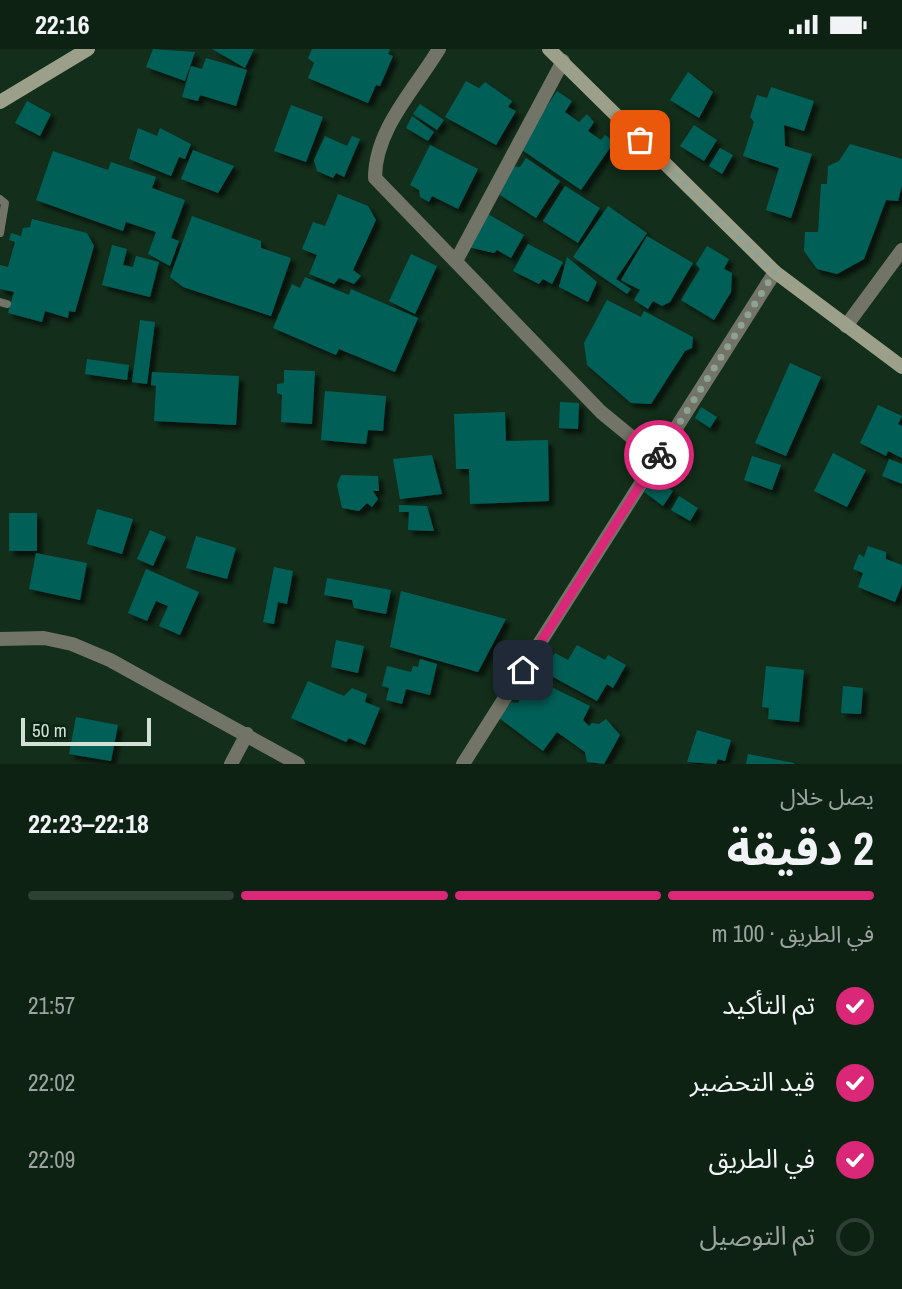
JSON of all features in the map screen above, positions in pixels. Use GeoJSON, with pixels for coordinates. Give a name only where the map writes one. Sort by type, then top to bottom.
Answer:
{"type":"FeatureCollection","features":[{"type":"Feature","properties":{"kind":"street"},"geometry":{"type":"LineString","coordinates":[[0,102],[88,49]]}},
{"type":"Feature","properties":{"kind":"street"},"geometry":{"type":"LineString","coordinates":[[439,49],[390,125],[375,156],[374,178],[601,412],[657,458]]}},
{"type":"Feature","properties":{"kind":"street"},"geometry":{"type":"LineString","coordinates":[[549,49],[775,272],[902,367]]}},
{"type":"Feature","properties":{"kind":"street"},"geometry":{"type":"LineString","coordinates":[[456,261],[563,61]]}},
{"type":"Feature","properties":{"kind":"street"},"geometry":{"type":"LineString","coordinates":[[846,326],[902,250]]}},
{"type":"Feature","properties":{"kind":"street"},"geometry":{"type":"LineString","coordinates":[[463,764],[775,272]]}},
{"type":"Feature","properties":{"kind":"street"},"geometry":{"type":"LineString","coordinates":[[0,639],[44,638],[72,644],[110,660],[298,764]]}},
{"type":"Feature","properties":{"kind":"street"},"geometry":{"type":"LineString","coordinates":[[231,764],[247,734]]}},
{"type":"Feature","properties":{"kind":"lane"},"geometry":{"type":"LineString","coordinates":[[0,199],[5,203],[5,214],[0,233]]}},
{"type":"Feature","properties":{"kind":"building"},"geometry":{"type":"Polygon","coordinates":[[[153,49],[195,52],[185,81],[146,67],[153,49]]]}},
{"type":"Feature","properties":{"kind":"building"},"geometry":{"type":"Polygon","coordinates":[[[212,49],[254,49],[245,68],[212,49]]]}},
{"type":"Feature","properties":{"kind":"building"},"geometry":{"type":"Polygon","coordinates":[[[312,49],[390,49],[388,54],[393,56],[380,86],[376,85],[368,103],[308,78],[314,63],[308,58],[312,49]]]}},
{"type":"Feature","properties":{"kind":"building"},"geometry":{"type":"Polygon","coordinates":[[[206,58],[247,70],[236,106],[200,95],[198,101],[182,97],[191,66],[202,69],[206,58]]]}},
{"type":"Feature","properties":{"kind":"building"},"geometry":{"type":"Polygon","coordinates":[[[688,72],[713,92],[699,118],[670,100],[688,72]]]}},
{"type":"Feature","properties":{"kind":"building"},"geometry":{"type":"Polygon","coordinates":[[[466,81],[479,88],[485,82],[512,101],[508,107],[516,111],[496,145],[445,117],[466,81]]]}},
{"type":"Feature","properties":{"kind":"building"},"geometry":{"type":"Polygon","coordinates":[[[771,87],[814,101],[804,131],[784,125],[785,146],[812,154],[791,218],[766,210],[779,168],[743,156],[754,122],[750,117],[757,95],[767,98],[771,87]]]}},
{"type":"Feature","properties":{"kind":"building"},"geometry":{"type":"Polygon","coordinates":[[[557,91],[572,101],[565,112],[579,122],[587,114],[594,122],[588,131],[601,140],[605,135],[614,142],[581,190],[519,148],[557,91]]]}},
{"type":"Feature","properties":{"kind":"building"},"geometry":{"type":"Polygon","coordinates":[[[27,101],[51,114],[40,136],[15,123],[27,101]]]}},
{"type":"Feature","properties":{"kind":"building"},"geometry":{"type":"Polygon","coordinates":[[[420,104],[444,120],[437,130],[413,114],[420,104]]]}},
{"type":"Feature","properties":{"kind":"building"},"geometry":{"type":"Polygon","coordinates":[[[291,105],[323,117],[306,162],[274,151],[291,105]]]}},
{"type":"Feature","properties":{"kind":"building"},"geometry":{"type":"Polygon","coordinates":[[[412,116],[434,132],[428,141],[406,128],[412,116]]]}},
{"type":"Feature","properties":{"kind":"building"},"geometry":{"type":"Polygon","coordinates":[[[694,125],[717,140],[704,161],[680,146],[694,125]]]}},
{"type":"Feature","properties":{"kind":"building"},"geometry":{"type":"Polygon","coordinates":[[[138,128],[157,136],[160,128],[191,144],[185,159],[179,157],[171,176],[129,159],[138,128]]]}},
{"type":"Feature","properties":{"kind":"building"},"geometry":{"type":"Polygon","coordinates":[[[325,136],[347,146],[352,136],[360,139],[344,177],[336,173],[333,178],[317,171],[314,160],[325,136]]]}},
{"type":"Feature","properties":{"kind":"building"},"geometry":{"type":"Polygon","coordinates":[[[850,144],[902,159],[902,185],[898,201],[886,200],[864,259],[837,274],[817,269],[804,251],[805,232],[818,232],[821,184],[827,184],[828,166],[839,161],[850,144]]]}},
{"type":"Feature","properties":{"kind":"building"},"geometry":{"type":"Polygon","coordinates":[[[430,145],[478,169],[458,209],[432,196],[429,202],[420,197],[419,190],[410,185],[430,145]]]}},
{"type":"Feature","properties":{"kind":"building"},"geometry":{"type":"Polygon","coordinates":[[[720,148],[733,155],[722,174],[709,166],[720,148]]]}},
{"type":"Feature","properties":{"kind":"building"},"geometry":{"type":"Polygon","coordinates":[[[193,150],[234,166],[218,193],[181,179],[193,150]]]}},
{"type":"Feature","properties":{"kind":"building"},"geometry":{"type":"Polygon","coordinates":[[[53,151],[108,170],[111,162],[156,177],[152,188],[185,200],[171,238],[179,241],[170,266],[148,254],[156,232],[126,222],[123,231],[36,200],[53,151]]]}},
{"type":"Feature","properties":{"kind":"building"},"geometry":{"type":"Polygon","coordinates":[[[526,158],[560,181],[536,218],[500,195],[505,178],[513,166],[520,167],[526,158]]]}},
{"type":"Feature","properties":{"kind":"building"},"geometry":{"type":"Polygon","coordinates":[[[565,186],[600,208],[578,243],[543,221],[565,186]]]}},
{"type":"Feature","properties":{"kind":"building"},"geometry":{"type":"Polygon","coordinates":[[[338,194],[368,206],[376,220],[353,270],[361,276],[354,284],[339,278],[334,284],[309,274],[317,255],[302,249],[313,222],[325,226],[338,194]]]}},
{"type":"Feature","properties":{"kind":"building"},"geometry":{"type":"Polygon","coordinates":[[[608,206],[647,233],[616,279],[631,289],[627,294],[573,257],[608,206]]]}},
{"type":"Feature","properties":{"kind":"building"},"geometry":{"type":"Polygon","coordinates":[[[488,214],[524,235],[511,258],[497,250],[494,253],[468,247],[488,214]]]}},
{"type":"Feature","properties":{"kind":"building"},"geometry":{"type":"Polygon","coordinates":[[[192,216],[261,241],[261,248],[291,258],[271,316],[183,287],[170,277],[192,216]]]}},
{"type":"Feature","properties":{"kind":"building"},"geometry":{"type":"Polygon","coordinates":[[[32,219],[87,233],[94,246],[75,312],[69,311],[68,318],[45,311],[42,322],[8,313],[14,292],[0,289],[0,265],[8,267],[15,242],[9,240],[11,233],[21,236],[23,228],[30,227],[32,219]]]}},
{"type":"Feature","properties":{"kind":"building"},"geometry":{"type":"Polygon","coordinates":[[[647,236],[693,263],[670,302],[662,306],[653,301],[648,309],[634,300],[640,290],[621,280],[647,236]]]}},
{"type":"Feature","properties":{"kind":"building"},"geometry":{"type":"Polygon","coordinates":[[[528,244],[563,262],[552,284],[543,279],[539,284],[513,271],[528,244]]]}},
{"type":"Feature","properties":{"kind":"building"},"geometry":{"type":"Polygon","coordinates":[[[112,245],[127,249],[123,265],[133,267],[136,256],[159,262],[150,297],[102,285],[112,245]]]}},
{"type":"Feature","properties":{"kind":"building"},"geometry":{"type":"Polygon","coordinates":[[[707,246],[729,259],[724,269],[732,273],[731,292],[714,320],[681,300],[700,269],[696,264],[707,246]]]}},
{"type":"Feature","properties":{"kind":"building"},"geometry":{"type":"Polygon","coordinates":[[[411,254],[437,266],[415,314],[389,301],[411,254]]]}},
{"type":"Feature","properties":{"kind":"building"},"geometry":{"type":"Polygon","coordinates":[[[567,257],[597,282],[588,302],[559,287],[567,257]]]}},
{"type":"Feature","properties":{"kind":"building"},"geometry":{"type":"Polygon","coordinates":[[[305,277],[349,295],[351,289],[418,318],[395,372],[339,349],[336,355],[273,328],[292,284],[300,288],[305,277]]]}},
{"type":"Feature","properties":{"kind":"building"},"geometry":{"type":"Polygon","coordinates":[[[607,300],[641,317],[644,311],[693,337],[692,348],[685,351],[651,404],[631,403],[587,365],[584,343],[607,300]]]}},
{"type":"Feature","properties":{"kind":"building"},"geometry":{"type":"Polygon","coordinates":[[[140,320],[155,322],[147,384],[132,382],[140,320]]]}},
{"type":"Feature","properties":{"kind":"building"},"geometry":{"type":"Polygon","coordinates":[[[87,359],[129,365],[127,380],[85,374],[87,359]]]}},
{"type":"Feature","properties":{"kind":"building"},"geometry":{"type":"Polygon","coordinates":[[[790,363],[821,377],[786,456],[755,443],[790,363]]]}},
{"type":"Feature","properties":{"kind":"building"},"geometry":{"type":"Polygon","coordinates":[[[284,370],[315,371],[312,424],[281,422],[282,395],[277,393],[277,384],[284,383],[284,370]]]}},
{"type":"Feature","properties":{"kind":"building"},"geometry":{"type":"Polygon","coordinates":[[[152,372],[239,376],[236,425],[154,421],[156,386],[151,385],[152,372]]]}},
{"type":"Feature","properties":{"kind":"building"},"geometry":{"type":"Polygon","coordinates":[[[325,391],[386,396],[383,431],[368,430],[366,444],[321,440],[325,391]]]}},
{"type":"Feature","properties":{"kind":"building"},"geometry":{"type":"Polygon","coordinates":[[[560,402],[579,403],[578,429],[559,428],[560,402]]]}},
{"type":"Feature","properties":{"kind":"building"},"geometry":{"type":"Polygon","coordinates":[[[878,405],[902,416],[898,424],[902,426],[902,458],[888,451],[886,456],[860,443],[878,405]]]}},
{"type":"Feature","properties":{"kind":"building"},"geometry":{"type":"Polygon","coordinates":[[[701,407],[717,417],[710,428],[695,418],[701,407]]]}},
{"type":"Feature","properties":{"kind":"building"},"geometry":{"type":"Polygon","coordinates":[[[505,412],[506,441],[548,440],[549,501],[470,504],[469,469],[456,469],[454,414],[505,412]]]}},
{"type":"Feature","properties":{"kind":"building"},"geometry":{"type":"Polygon","coordinates":[[[833,453],[866,470],[847,507],[814,491],[833,453]]]}},
{"type":"Feature","properties":{"kind":"building"},"geometry":{"type":"Polygon","coordinates":[[[432,455],[442,494],[400,499],[393,459],[432,455]]]}},
{"type":"Feature","properties":{"kind":"building"},"geometry":{"type":"Polygon","coordinates":[[[752,456],[781,465],[772,490],[744,480],[752,456]]]}},
{"type":"Feature","properties":{"kind":"building"},"geometry":{"type":"Polygon","coordinates":[[[889,459],[902,464],[902,484],[882,476],[889,459]]]}},
{"type":"Feature","properties":{"kind":"building"},"geometry":{"type":"Polygon","coordinates":[[[341,475],[378,476],[379,491],[373,491],[378,499],[372,507],[367,503],[359,511],[342,508],[337,485],[341,475]]]}},
{"type":"Feature","properties":{"kind":"building"},"geometry":{"type":"Polygon","coordinates":[[[655,477],[673,491],[663,506],[644,492],[655,477]]]}},
{"type":"Feature","properties":{"kind":"building"},"geometry":{"type":"Polygon","coordinates":[[[679,496],[698,508],[690,521],[671,510],[679,496]]]}},
{"type":"Feature","properties":{"kind":"building"},"geometry":{"type":"Polygon","coordinates":[[[399,505],[427,506],[434,531],[408,530],[409,512],[399,512],[399,505]]]}},
{"type":"Feature","properties":{"kind":"building"},"geometry":{"type":"Polygon","coordinates":[[[97,509],[133,519],[122,554],[87,544],[97,509]]]}},
{"type":"Feature","properties":{"kind":"building"},"geometry":{"type":"Polygon","coordinates":[[[9,513],[37,513],[37,551],[9,551],[9,513]]]}},
{"type":"Feature","properties":{"kind":"building"},"geometry":{"type":"Polygon","coordinates":[[[150,530],[166,537],[153,566],[137,559],[150,530]]]}},
{"type":"Feature","properties":{"kind":"building"},"geometry":{"type":"Polygon","coordinates":[[[196,536],[236,548],[227,579],[186,568],[196,536]]]}},
{"type":"Feature","properties":{"kind":"building"},"geometry":{"type":"Polygon","coordinates":[[[868,546],[886,552],[886,559],[902,565],[902,585],[895,602],[858,587],[863,573],[853,569],[859,554],[864,557],[868,546]]]}},
{"type":"Feature","properties":{"kind":"building"},"geometry":{"type":"Polygon","coordinates":[[[36,553],[87,563],[80,600],[29,589],[36,553]]]}},
{"type":"Feature","properties":{"kind":"building"},"geometry":{"type":"Polygon","coordinates":[[[274,567],[293,571],[287,604],[278,602],[274,624],[263,622],[274,567]]]}},
{"type":"Feature","properties":{"kind":"building"},"geometry":{"type":"Polygon","coordinates":[[[146,569],[199,592],[180,635],[159,626],[168,606],[156,601],[147,621],[128,613],[146,569]]]}},
{"type":"Feature","properties":{"kind":"building"},"geometry":{"type":"Polygon","coordinates":[[[327,578],[391,590],[386,614],[354,608],[352,600],[324,595],[327,578]]]}},
{"type":"Feature","properties":{"kind":"building"},"geometry":{"type":"Polygon","coordinates":[[[401,591],[506,619],[478,672],[390,647],[401,591]]]}},
{"type":"Feature","properties":{"kind":"building"},"geometry":{"type":"Polygon","coordinates":[[[336,640],[364,646],[358,673],[331,667],[336,640]]]}},
{"type":"Feature","properties":{"kind":"building"},"geometry":{"type":"Polygon","coordinates":[[[577,645],[605,660],[608,655],[626,665],[613,688],[607,684],[597,701],[544,672],[555,653],[568,660],[577,645]]]}},
{"type":"Feature","properties":{"kind":"building"},"geometry":{"type":"Polygon","coordinates":[[[420,659],[437,664],[430,695],[406,689],[402,704],[386,700],[389,688],[382,686],[387,666],[411,672],[413,666],[418,667],[420,659]]]}},
{"type":"Feature","properties":{"kind":"building"},"geometry":{"type":"Polygon","coordinates":[[[766,666],[804,670],[799,722],[768,719],[769,708],[762,707],[766,666]]]}},
{"type":"Feature","properties":{"kind":"building"},"geometry":{"type":"Polygon","coordinates":[[[531,677],[590,706],[583,720],[589,726],[606,719],[620,735],[604,764],[587,762],[585,752],[557,732],[543,751],[499,718],[511,702],[518,703],[531,677]]]}},
{"type":"Feature","properties":{"kind":"building"},"geometry":{"type":"Polygon","coordinates":[[[308,681],[344,696],[352,688],[367,694],[365,702],[380,708],[365,745],[349,738],[346,742],[291,718],[308,681]]]}},
{"type":"Feature","properties":{"kind":"building"},"geometry":{"type":"Polygon","coordinates":[[[843,686],[863,688],[861,714],[841,713],[843,686]]]}},
{"type":"Feature","properties":{"kind":"building"},"geometry":{"type":"Polygon","coordinates":[[[76,717],[118,725],[111,761],[69,754],[76,717]]]}},
{"type":"Feature","properties":{"kind":"building"},"geometry":{"type":"Polygon","coordinates":[[[697,730],[731,740],[725,761],[718,759],[716,764],[687,762],[697,730]]]}},
{"type":"Feature","properties":{"kind":"building"},"geometry":{"type":"Polygon","coordinates":[[[748,754],[794,763],[794,764],[746,764],[748,754]]]}},
{"type":"Feature","properties":{"kind":"way so far"},"geometry":{"type":"LineString","coordinates":[[640,140],[775,272],[659,455]]}},
{"type":"Feature","properties":{"kind":"route"},"geometry":{"type":"LineString","coordinates":[[523,670],[659,455]]}}]}
